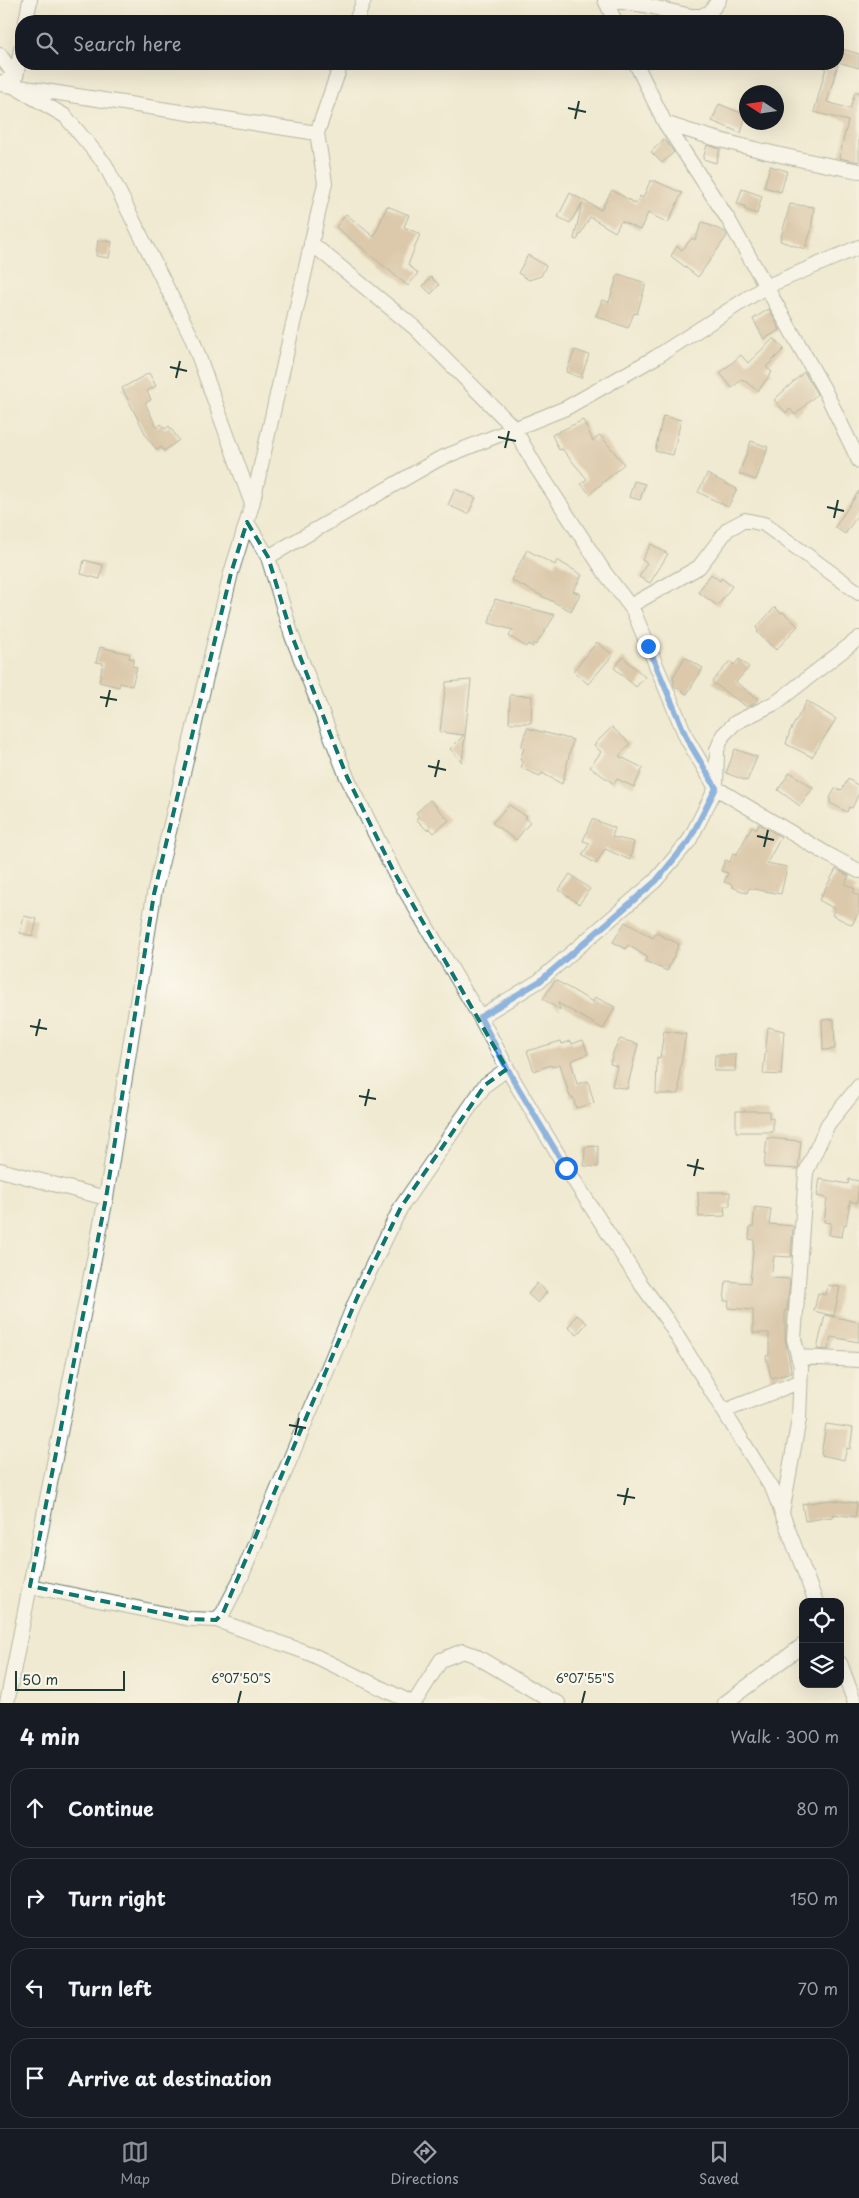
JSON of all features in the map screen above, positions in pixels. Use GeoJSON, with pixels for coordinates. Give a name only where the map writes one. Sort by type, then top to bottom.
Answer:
{"type":"FeatureCollection","features":[{"type":"Feature","properties":{"kind":"street"},"geometry":{"type":"LineString","coordinates":[[27,15],[30,0]]}},
{"type":"Feature","properties":{"kind":"street"},"geometry":{"type":"LineString","coordinates":[[358,15],[364,0]]}},
{"type":"Feature","properties":{"kind":"street"},"geometry":{"type":"LineString","coordinates":[[605,0],[612,15]]}},
{"type":"Feature","properties":{"kind":"street"},"geometry":{"type":"LineString","coordinates":[[609,0],[644,5],[687,15]]}},
{"type":"Feature","properties":{"kind":"street"},"geometry":{"type":"LineString","coordinates":[[703,15],[710,12],[719,0]]}},
{"type":"Feature","properties":{"kind":"street"},"geometry":{"type":"LineString","coordinates":[[0,55],[16,82],[65,116],[106,164],[192,338],[252,505]]}},
{"type":"Feature","properties":{"kind":"street"},"geometry":{"type":"LineString","coordinates":[[16,82],[18,70]]}},
{"type":"Feature","properties":{"kind":"street"},"geometry":{"type":"LineString","coordinates":[[7,1703],[106,1198],[154,894],[231,573],[252,505],[325,182],[317,133],[339,70]]}},
{"type":"Feature","properties":{"kind":"street"},"geometry":{"type":"LineString","coordinates":[[639,70],[665,123],[728,219],[825,391],[859,461]]}},
{"type":"Feature","properties":{"kind":"street"},"geometry":{"type":"LineString","coordinates":[[0,83],[16,82],[317,133]]}},
{"type":"Feature","properties":{"kind":"street"},"geometry":{"type":"LineString","coordinates":[[665,123],[700,135],[770,154],[859,171]]}},
{"type":"Feature","properties":{"kind":"street"},"geometry":{"type":"LineString","coordinates":[[311,243],[415,328],[514,428],[536,468],[605,572],[630,606],[687,739],[716,788],[859,871]]}},
{"type":"Feature","properties":{"kind":"street"},"geometry":{"type":"LineString","coordinates":[[268,557],[439,458],[566,408],[640,366],[765,286],[859,248]]}},
{"type":"Feature","properties":{"kind":"street"},"geometry":{"type":"LineString","coordinates":[[630,606],[699,568],[728,529],[746,520],[764,524],[859,593]]}},
{"type":"Feature","properties":{"kind":"street"},"geometry":{"type":"LineString","coordinates":[[247,522],[268,557],[292,636],[347,777],[393,870],[566,1168],[640,1284],[667,1320],[774,1490],[814,1598]]}},
{"type":"Feature","properties":{"kind":"street"},"geometry":{"type":"LineString","coordinates":[[480,1017],[540,981],[656,881],[689,841],[716,788],[717,750],[722,735],[735,723],[777,702],[859,638]]}},
{"type":"Feature","properties":{"kind":"street"},"geometry":{"type":"LineString","coordinates":[[216,1620],[224,1613],[240,1580],[360,1291],[401,1207],[485,1085],[507,1069]]}},
{"type":"Feature","properties":{"kind":"street"},"geometry":{"type":"LineString","coordinates":[[782,1514],[798,1427],[801,1367],[794,1339],[806,1172],[828,1124],[859,1086]]}},
{"type":"Feature","properties":{"kind":"street"},"geometry":{"type":"LineString","coordinates":[[0,1170],[106,1198]]}},
{"type":"Feature","properties":{"kind":"street"},"geometry":{"type":"LineString","coordinates":[[798,1357],[859,1360]]}},
{"type":"Feature","properties":{"kind":"street"},"geometry":{"type":"LineString","coordinates":[[724,1411],[799,1382]]}},
{"type":"Feature","properties":{"kind":"street"},"geometry":{"type":"LineString","coordinates":[[30,1586],[190,1619],[216,1620],[311,1654],[410,1702],[416,1700],[441,1660],[463,1651],[474,1655],[558,1703]]}},
{"type":"Feature","properties":{"kind":"street"},"geometry":{"type":"LineString","coordinates":[[725,1703],[799,1648]]}},
{"type":"Feature","properties":{"kind":"street"},"geometry":{"type":"LineString","coordinates":[[844,1673],[856,1703]]}},
{"type":"Feature","properties":{"kind":"highlighted area"},"geometry":{"type":"Polygon","coordinates":[[[247,522],[268,557],[292,636],[347,777],[393,870],[507,1069],[485,1085],[401,1207],[360,1291],[223,1613],[216,1620],[190,1619],[30,1586],[106,1198],[154,894],[231,573],[247,522]]]}},
{"type":"Feature","properties":{"kind":"building"},"geometry":{"type":"Polygon","coordinates":[[[844,50],[859,54],[859,68],[844,64],[844,50]]]}},
{"type":"Feature","properties":{"kind":"building"},"geometry":{"type":"Polygon","coordinates":[[[825,70],[836,70],[827,102],[850,109],[855,92],[859,92],[859,162],[839,158],[848,121],[814,112],[825,70]]]}},
{"type":"Feature","properties":{"kind":"building"},"geometry":{"type":"Polygon","coordinates":[[[719,104],[739,112],[739,130],[742,130],[741,133],[712,121],[719,104]]]}},
{"type":"Feature","properties":{"kind":"building"},"geometry":{"type":"Polygon","coordinates":[[[664,139],[674,152],[662,163],[651,152],[664,139]]]}},
{"type":"Feature","properties":{"kind":"building"},"geometry":{"type":"Polygon","coordinates":[[[707,145],[720,149],[716,163],[703,159],[707,145]]]}},
{"type":"Feature","properties":{"kind":"building"},"geometry":{"type":"Polygon","coordinates":[[[770,166],[787,171],[781,192],[764,187],[770,166]]]}},
{"type":"Feature","properties":{"kind":"building"},"geometry":{"type":"Polygon","coordinates":[[[650,181],[655,181],[682,193],[668,223],[648,213],[640,230],[621,221],[615,232],[590,217],[577,240],[574,239],[582,203],[570,223],[558,217],[570,193],[601,210],[612,190],[636,204],[640,196],[643,198],[650,181]]]}},
{"type":"Feature","properties":{"kind":"building"},"geometry":{"type":"Polygon","coordinates":[[[742,189],[762,196],[757,214],[744,209],[745,206],[737,204],[742,189]]]}},
{"type":"Feature","properties":{"kind":"building"},"geometry":{"type":"Polygon","coordinates":[[[790,204],[814,207],[811,231],[805,249],[780,241],[790,204]]]}},
{"type":"Feature","properties":{"kind":"building"},"geometry":{"type":"Polygon","coordinates":[[[387,206],[409,215],[404,227],[420,234],[408,265],[418,273],[408,286],[336,227],[346,214],[374,237],[387,206]]]}},
{"type":"Feature","properties":{"kind":"building"},"geometry":{"type":"Polygon","coordinates":[[[702,222],[725,232],[727,236],[698,277],[671,256],[677,246],[682,250],[692,238],[695,240],[702,222]]]}},
{"type":"Feature","properties":{"kind":"building"},"geometry":{"type":"Polygon","coordinates":[[[98,240],[112,242],[109,258],[96,256],[98,240]]]}},
{"type":"Feature","properties":{"kind":"building"},"geometry":{"type":"Polygon","coordinates":[[[528,255],[546,266],[541,276],[529,280],[518,273],[528,255]]]}},
{"type":"Feature","properties":{"kind":"building"},"geometry":{"type":"Polygon","coordinates":[[[618,274],[646,283],[637,314],[634,313],[628,328],[596,316],[602,300],[609,302],[618,274]]]}},
{"type":"Feature","properties":{"kind":"building"},"geometry":{"type":"Polygon","coordinates":[[[431,277],[439,285],[431,294],[423,286],[431,277]]]}},
{"type":"Feature","properties":{"kind":"building"},"geometry":{"type":"Polygon","coordinates":[[[769,309],[780,330],[764,339],[753,319],[769,309]]]}},
{"type":"Feature","properties":{"kind":"building"},"geometry":{"type":"Polygon","coordinates":[[[774,338],[784,349],[766,367],[772,372],[758,391],[742,379],[732,388],[720,373],[741,355],[748,363],[774,338]]]}},
{"type":"Feature","properties":{"kind":"building"},"geometry":{"type":"Polygon","coordinates":[[[575,350],[589,355],[581,378],[566,372],[575,350]]]}},
{"type":"Feature","properties":{"kind":"building"},"geometry":{"type":"Polygon","coordinates":[[[804,372],[817,394],[795,415],[790,409],[786,413],[774,400],[804,372]]]}},
{"type":"Feature","properties":{"kind":"building"},"geometry":{"type":"Polygon","coordinates":[[[149,373],[156,386],[147,391],[151,400],[145,403],[157,428],[161,424],[165,429],[169,426],[179,440],[164,451],[161,447],[157,450],[148,439],[122,388],[149,373]]]}},
{"type":"Feature","properties":{"kind":"building"},"geometry":{"type":"Polygon","coordinates":[[[663,416],[681,420],[673,455],[655,451],[663,416]]]}},
{"type":"Feature","properties":{"kind":"building"},"geometry":{"type":"Polygon","coordinates":[[[583,420],[593,441],[600,435],[624,464],[590,494],[581,484],[587,479],[562,449],[559,450],[552,435],[583,420]]]}},
{"type":"Feature","properties":{"kind":"building"},"geometry":{"type":"Polygon","coordinates":[[[751,441],[768,447],[756,480],[739,474],[751,441]]]}},
{"type":"Feature","properties":{"kind":"building"},"geometry":{"type":"Polygon","coordinates":[[[707,474],[737,489],[728,507],[698,492],[707,474]]]}},
{"type":"Feature","properties":{"kind":"building"},"geometry":{"type":"Polygon","coordinates":[[[634,481],[645,484],[640,500],[629,497],[634,481]]]}},
{"type":"Feature","properties":{"kind":"building"},"geometry":{"type":"Polygon","coordinates":[[[455,489],[476,498],[468,514],[448,505],[455,489]]]}},
{"type":"Feature","properties":{"kind":"building"},"geometry":{"type":"Polygon","coordinates":[[[859,491],[859,513],[845,534],[835,527],[859,491]]]}},
{"type":"Feature","properties":{"kind":"building"},"geometry":{"type":"Polygon","coordinates":[[[651,544],[668,554],[650,583],[639,577],[647,563],[642,560],[651,544]]]}},
{"type":"Feature","properties":{"kind":"building"},"geometry":{"type":"Polygon","coordinates":[[[527,550],[555,565],[557,560],[582,575],[573,591],[580,594],[571,611],[511,580],[527,550]]]}},
{"type":"Feature","properties":{"kind":"building"},"geometry":{"type":"Polygon","coordinates":[[[84,560],[103,565],[100,579],[81,574],[84,560]]]}},
{"type":"Feature","properties":{"kind":"building"},"geometry":{"type":"Polygon","coordinates":[[[711,574],[720,581],[721,578],[732,586],[718,606],[698,592],[711,574]]]}},
{"type":"Feature","properties":{"kind":"building"},"geometry":{"type":"Polygon","coordinates":[[[495,599],[555,615],[536,645],[533,643],[533,647],[528,644],[526,647],[509,636],[513,630],[489,623],[495,599]]]}},
{"type":"Feature","properties":{"kind":"building"},"geometry":{"type":"Polygon","coordinates":[[[775,607],[798,626],[776,650],[757,632],[759,631],[756,628],[775,607]]]}},
{"type":"Feature","properties":{"kind":"building"},"geometry":{"type":"Polygon","coordinates":[[[597,642],[613,655],[588,684],[573,671],[597,642]]]}},
{"type":"Feature","properties":{"kind":"building"},"geometry":{"type":"Polygon","coordinates":[[[100,647],[130,654],[129,658],[134,659],[132,666],[137,667],[132,686],[120,683],[119,687],[99,682],[103,663],[96,662],[100,647]]]}},
{"type":"Feature","properties":{"kind":"building"},"geometry":{"type":"Polygon","coordinates":[[[623,657],[645,677],[636,687],[614,668],[623,657]]]}},
{"type":"Feature","properties":{"kind":"building"},"geometry":{"type":"Polygon","coordinates":[[[685,657],[703,668],[687,694],[674,686],[674,680],[672,679],[685,657]]]}},
{"type":"Feature","properties":{"kind":"building"},"geometry":{"type":"Polygon","coordinates":[[[739,659],[749,667],[736,682],[758,699],[747,707],[712,682],[730,661],[734,665],[739,659]]]}},
{"type":"Feature","properties":{"kind":"building"},"geometry":{"type":"Polygon","coordinates":[[[471,680],[462,762],[450,749],[464,735],[440,732],[446,682],[471,680]]]}},
{"type":"Feature","properties":{"kind":"building"},"geometry":{"type":"Polygon","coordinates":[[[510,695],[532,696],[531,723],[509,723],[510,695]]]}},
{"type":"Feature","properties":{"kind":"building"},"geometry":{"type":"Polygon","coordinates":[[[807,701],[836,719],[812,757],[786,744],[790,731],[807,701]]]}},
{"type":"Feature","properties":{"kind":"building"},"geometry":{"type":"Polygon","coordinates":[[[612,727],[630,744],[619,756],[643,768],[634,787],[617,779],[614,784],[590,767],[601,752],[594,745],[612,727]]]}},
{"type":"Feature","properties":{"kind":"building"},"geometry":{"type":"Polygon","coordinates":[[[527,728],[573,740],[562,784],[542,773],[540,776],[521,768],[523,762],[520,760],[524,748],[521,747],[527,728]]]}},
{"type":"Feature","properties":{"kind":"building"},"geometry":{"type":"Polygon","coordinates":[[[735,749],[757,757],[747,781],[726,773],[735,749]]]}},
{"type":"Feature","properties":{"kind":"building"},"geometry":{"type":"Polygon","coordinates":[[[790,772],[813,788],[800,806],[778,790],[790,772]]]}},
{"type":"Feature","properties":{"kind":"building"},"geometry":{"type":"Polygon","coordinates":[[[848,779],[859,786],[859,793],[852,808],[849,807],[847,812],[830,803],[830,798],[835,789],[842,790],[848,779]]]}},
{"type":"Feature","properties":{"kind":"building"},"geometry":{"type":"Polygon","coordinates":[[[430,800],[449,820],[434,833],[429,828],[427,830],[416,819],[419,816],[416,813],[430,800]]]}},
{"type":"Feature","properties":{"kind":"building"},"geometry":{"type":"Polygon","coordinates":[[[509,805],[526,816],[525,818],[530,822],[516,840],[492,823],[509,805]]]}},
{"type":"Feature","properties":{"kind":"building"},"geometry":{"type":"Polygon","coordinates":[[[592,819],[615,828],[612,837],[634,842],[630,860],[605,849],[596,864],[582,855],[590,843],[583,841],[592,819]]]}},
{"type":"Feature","properties":{"kind":"building"},"geometry":{"type":"Polygon","coordinates":[[[759,824],[781,837],[767,863],[787,867],[781,894],[749,888],[747,893],[724,882],[728,873],[721,871],[725,860],[730,862],[733,853],[737,854],[752,826],[757,829],[759,824]]]}},
{"type":"Feature","properties":{"kind":"building"},"geometry":{"type":"Polygon","coordinates":[[[836,869],[849,876],[845,884],[855,889],[853,893],[859,896],[859,911],[852,925],[832,915],[835,909],[819,900],[836,869]]]}},
{"type":"Feature","properties":{"kind":"building"},"geometry":{"type":"Polygon","coordinates":[[[570,874],[590,889],[579,904],[559,890],[570,874]]]}},
{"type":"Feature","properties":{"kind":"building"},"geometry":{"type":"Polygon","coordinates":[[[24,916],[37,919],[33,936],[20,933],[24,916]]]}},
{"type":"Feature","properties":{"kind":"building"},"geometry":{"type":"Polygon","coordinates":[[[625,922],[653,938],[656,933],[679,944],[667,971],[645,961],[647,957],[628,945],[626,949],[613,942],[625,922]]]}},
{"type":"Feature","properties":{"kind":"building"},"geometry":{"type":"Polygon","coordinates":[[[555,980],[593,1002],[595,997],[615,1007],[603,1029],[558,1003],[560,1010],[543,999],[555,980]]]}},
{"type":"Feature","properties":{"kind":"building"},"geometry":{"type":"Polygon","coordinates":[[[834,1019],[835,1049],[823,1050],[822,1020],[834,1019]]]}},
{"type":"Feature","properties":{"kind":"building"},"geometry":{"type":"Polygon","coordinates":[[[768,1027],[784,1031],[781,1075],[763,1074],[768,1027]]]}},
{"type":"Feature","properties":{"kind":"building"},"geometry":{"type":"Polygon","coordinates":[[[664,1031],[686,1034],[680,1069],[679,1094],[656,1094],[657,1057],[660,1058],[664,1031]]]}},
{"type":"Feature","properties":{"kind":"building"},"geometry":{"type":"Polygon","coordinates":[[[620,1039],[638,1044],[627,1089],[612,1086],[617,1066],[610,1064],[620,1039]]]}},
{"type":"Feature","properties":{"kind":"building"},"geometry":{"type":"Polygon","coordinates":[[[583,1040],[588,1054],[571,1061],[577,1084],[588,1081],[594,1103],[576,1108],[573,1097],[570,1097],[560,1064],[534,1071],[527,1051],[561,1041],[562,1044],[571,1041],[572,1044],[583,1040]]]}},
{"type":"Feature","properties":{"kind":"building"},"geometry":{"type":"Polygon","coordinates":[[[715,1055],[736,1055],[735,1071],[714,1071],[715,1055]]]}},
{"type":"Feature","properties":{"kind":"building"},"geometry":{"type":"Polygon","coordinates":[[[736,1111],[769,1111],[769,1118],[773,1118],[773,1132],[736,1132],[736,1111]]]}},
{"type":"Feature","properties":{"kind":"building"},"geometry":{"type":"Polygon","coordinates":[[[767,1138],[801,1141],[798,1169],[764,1167],[767,1138]]]}},
{"type":"Feature","properties":{"kind":"building"},"geometry":{"type":"Polygon","coordinates":[[[598,1146],[598,1167],[584,1166],[585,1147],[598,1146]]]}},
{"type":"Feature","properties":{"kind":"building"},"geometry":{"type":"Polygon","coordinates":[[[820,1179],[848,1184],[849,1179],[859,1181],[857,1203],[850,1201],[842,1237],[829,1235],[831,1223],[824,1222],[827,1198],[817,1196],[820,1179]]]}},
{"type":"Feature","properties":{"kind":"building"},"geometry":{"type":"Polygon","coordinates":[[[698,1192],[730,1192],[730,1206],[724,1206],[725,1216],[699,1217],[698,1192]]]}},
{"type":"Feature","properties":{"kind":"building"},"geometry":{"type":"Polygon","coordinates":[[[755,1207],[771,1209],[769,1224],[793,1226],[791,1257],[774,1256],[771,1278],[790,1279],[787,1310],[785,1310],[785,1339],[792,1373],[771,1378],[766,1356],[769,1355],[769,1333],[753,1333],[753,1310],[728,1308],[729,1301],[724,1301],[726,1281],[750,1283],[754,1240],[749,1239],[750,1227],[753,1227],[755,1207]]]}},
{"type":"Feature","properties":{"kind":"building"},"geometry":{"type":"Polygon","coordinates":[[[537,1283],[547,1292],[538,1303],[528,1294],[537,1283]]]}},
{"type":"Feature","properties":{"kind":"building"},"geometry":{"type":"Polygon","coordinates":[[[828,1285],[840,1287],[834,1316],[814,1311],[818,1293],[826,1295],[828,1285]]]}},
{"type":"Feature","properties":{"kind":"building"},"geometry":{"type":"Polygon","coordinates":[[[577,1315],[587,1323],[577,1335],[568,1327],[577,1315]]]}},
{"type":"Feature","properties":{"kind":"building"},"geometry":{"type":"Polygon","coordinates":[[[825,1315],[859,1322],[859,1342],[831,1337],[828,1350],[817,1349],[825,1315]]]}},
{"type":"Feature","properties":{"kind":"building"},"geometry":{"type":"Polygon","coordinates":[[[826,1424],[853,1428],[850,1449],[847,1448],[844,1460],[821,1455],[826,1424]]]}},
{"type":"Feature","properties":{"kind":"building"},"geometry":{"type":"Polygon","coordinates":[[[830,1500],[857,1503],[855,1517],[833,1514],[832,1517],[805,1521],[802,1504],[830,1500]]]}},
{"type":"Feature","properties":{"kind":"route"},"geometry":{"type":"LineString","coordinates":[[566,1168],[513,1079],[480,1017],[540,981],[599,928],[656,881],[689,841],[716,788],[687,739],[648,646]]}}]}
